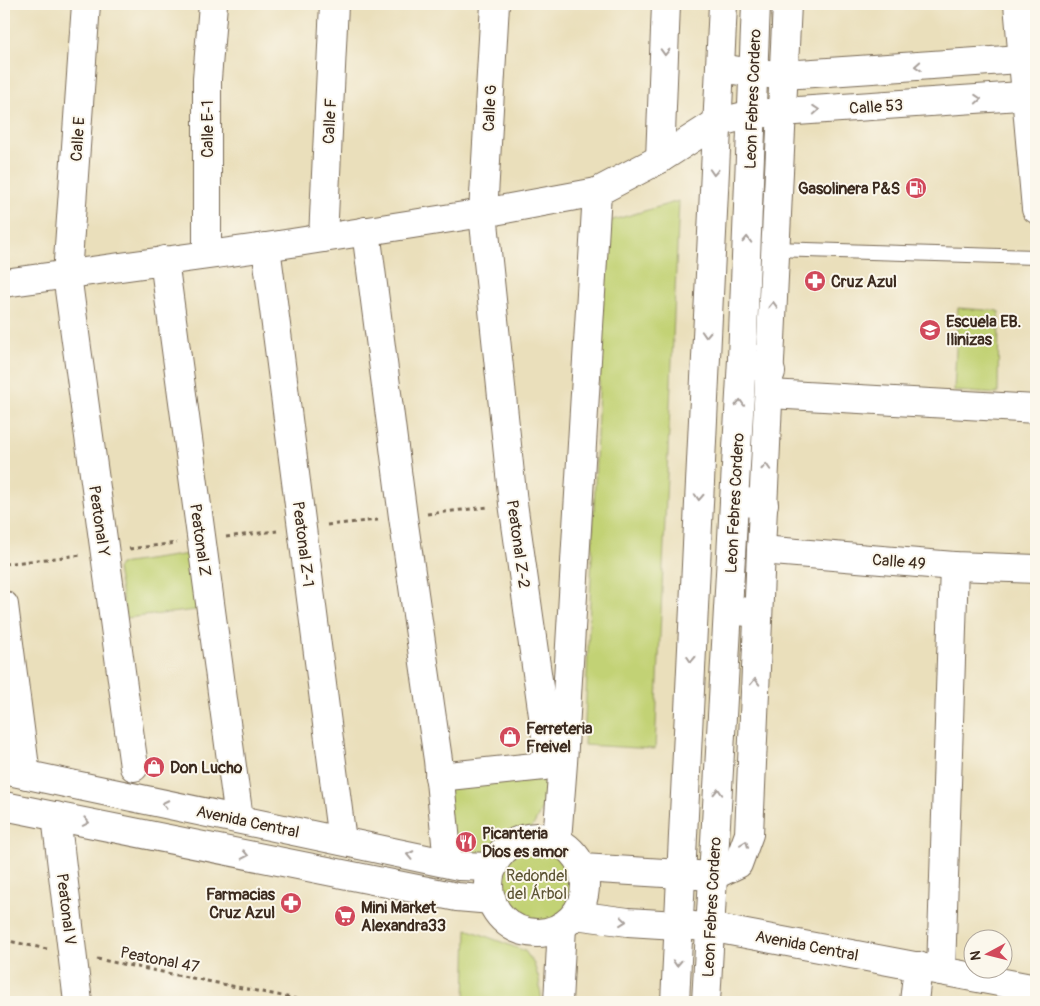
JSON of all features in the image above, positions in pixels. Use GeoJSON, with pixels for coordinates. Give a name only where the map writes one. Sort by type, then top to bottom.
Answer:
{"type":"FeatureCollection","features":[{"type":"Feature","properties":{"kind":"street","name":"Calle E"},"geometry":{"type":"LineString","coordinates":[[67,275],[86,4]]}},
{"type":"Feature","properties":{"kind":"street","name":"Calle E-1"},"geometry":{"type":"LineString","coordinates":[[206,254],[206,79],[213,4]]}},
{"type":"Feature","properties":{"kind":"street","name":"Calle F"},"geometry":{"type":"LineString","coordinates":[[323,238],[334,4]]}},
{"type":"Feature","properties":{"kind":"street","name":"Calle G"},"geometry":{"type":"LineString","coordinates":[[483,213],[495,4]]}},
{"type":"Feature","properties":{"kind":"street"},"geometry":{"type":"LineString","coordinates":[[660,158],[666,4]]}},
{"type":"Feature","properties":{"kind":"street","name":"Leon Febres Cordero"},"geometry":{"type":"LineString","coordinates":[[675,1002],[723,4]]}},
{"type":"Feature","properties":{"kind":"street","name":"Leon Febres Cordero"},"geometry":{"type":"LineString","coordinates":[[706,1002],[742,359],[756,4]]}},
{"type":"Feature","properties":{"kind":"street"},"geometry":{"type":"LineString","coordinates":[[582,868],[713,876],[738,864],[749,834],[787,4]]}},
{"type":"Feature","properties":{"kind":"street"},"geometry":{"type":"LineString","coordinates":[[1018,4],[1030,59],[1036,209]]}},
{"type":"Feature","properties":{"kind":"street"},"geometry":{"type":"LineString","coordinates":[[720,68],[784,75],[1030,59]]}},
{"type":"Feature","properties":{"kind":"street","name":"Calle 53"},"geometry":{"type":"LineString","coordinates":[[4,283],[266,247],[483,213],[597,192],[660,158],[716,123],[752,114],[1031,96]]}},
{"type":"Feature","properties":{"kind":"street"},"geometry":{"type":"LineString","coordinates":[[557,840],[564,754],[597,192]]}},
{"type":"Feature","properties":{"kind":"street","name":"Peatonal Z-2"},"geometry":{"type":"LineString","coordinates":[[439,778],[549,764],[513,504],[483,213]]}},
{"type":"Feature","properties":{"kind":"street"},"geometry":{"type":"LineString","coordinates":[[366,231],[439,778],[448,863]]}},
{"type":"Feature","properties":{"kind":"street","name":"Peatonal Z-1"},"geometry":{"type":"LineString","coordinates":[[266,247],[342,841]]}},
{"type":"Feature","properties":{"kind":"street","name":"Peatonal Z"},"geometry":{"type":"LineString","coordinates":[[164,260],[200,540],[240,819]]}},
{"type":"Feature","properties":{"kind":"street","name":"Peatonal Y"},"geometry":{"type":"LineString","coordinates":[[67,275],[134,767]]}},
{"type":"Feature","properties":{"kind":"street"},"geometry":{"type":"LineString","coordinates":[[742,359],[770,383],[1036,409]]}},
{"type":"Feature","properties":{"kind":"street"},"geometry":{"type":"LineString","coordinates":[[734,501],[764,504]]}},
{"type":"Feature","properties":{"kind":"street","name":"Calle 49"},"geometry":{"type":"LineString","coordinates":[[761,550],[954,566],[1036,569]]}},
{"type":"Feature","properties":{"kind":"street"},"geometry":{"type":"LineString","coordinates":[[914,1002],[930,969],[954,566]]}},
{"type":"Feature","properties":{"kind":"street"},"geometry":{"type":"LineString","coordinates":[[4,605],[15,772]]}},
{"type":"Feature","properties":{"kind":"street"},"geometry":{"type":"LineString","coordinates":[[728,610],[758,613]]}},
{"type":"Feature","properties":{"kind":"street","name":"Avenida Central"},"geometry":{"type":"LineString","coordinates":[[15,772],[459,866],[493,867]]}},
{"type":"Feature","properties":{"kind":"street","name":"Avenida Central"},"geometry":{"type":"LineString","coordinates":[[4,806],[457,897],[492,900]]}},
{"type":"Feature","properties":{"kind":"street","name":"Peatonal V"},"geometry":{"type":"LineString","coordinates":[[56,816],[78,1002]]}},
{"type":"Feature","properties":{"kind":"street"},"geometry":{"type":"LineString","coordinates":[[534,836],[557,840],[575,855],[582,868],[585,892],[582,904],[569,921],[546,932],[529,932],[512,927],[500,915],[492,900],[490,877],[493,867],[502,851],[516,841],[534,836]]}},
{"type":"Feature","properties":{"kind":"street"},"geometry":{"type":"LineString","coordinates":[[558,1002],[569,921]]}},
{"type":"Feature","properties":{"kind":"street","name":"Avenida Central"},"geometry":{"type":"LineString","coordinates":[[569,921],[679,924],[709,927],[1036,990]]}},
{"type":"Feature","properties":{"kind":"lane"},"geometry":{"type":"LineString","coordinates":[[775,249],[1036,257]]}},
{"type":"Feature","properties":{"kind":"path"},"geometry":{"type":"LineString","coordinates":[[4,564],[513,504]]}},
{"type":"Feature","properties":{"kind":"path","name":"Peatonal 47"},"geometry":{"type":"LineString","coordinates":[[4,940],[312,1002]]}},
{"type":"Feature","properties":{"kind":"path"},"geometry":{"type":"LineString","coordinates":[[285,997],[285,1002]]}},
{"type":"Feature","properties":{"kind":"green space"},"geometry":{"type":"Polygon","coordinates":[[[679,201],[655,749],[584,745],[606,222],[679,201]]]}},
{"type":"Feature","properties":{"kind":"green space"},"geometry":{"type":"Polygon","coordinates":[[[958,308],[999,311],[998,394],[954,391],[958,308]]]}},
{"type":"Feature","properties":{"kind":"green space"},"geometry":{"type":"Polygon","coordinates":[[[195,553],[205,609],[126,618],[117,569],[120,564],[195,553]]]}},
{"type":"Feature","properties":{"kind":"green space"},"geometry":{"type":"Polygon","coordinates":[[[548,772],[544,802],[531,829],[513,834],[491,853],[452,854],[447,783],[548,772]]]}},
{"type":"Feature","properties":{"kind":"green space","name":"Redondel del Árbol"},"geometry":{"type":"Polygon","coordinates":[[[526,842],[549,844],[565,854],[576,868],[580,888],[574,905],[564,918],[545,927],[524,924],[507,915],[496,897],[494,881],[498,865],[511,850],[526,842]]]}},
{"type":"Feature","properties":{"kind":"green space"},"geometry":{"type":"Polygon","coordinates":[[[467,929],[525,951],[534,964],[539,980],[542,1002],[465,1002],[467,929]]]}},
{"type":"Feature","properties":{"kind":"place","name":"Gasolinera P&S"},"geometry":{"type":"Point","coordinates":[916,188]}},
{"type":"Feature","properties":{"kind":"place","name":"Cruz Azul"},"geometry":{"type":"Point","coordinates":[815,281]}},
{"type":"Feature","properties":{"kind":"place","name":"Escuela EB. Ilinizas"},"geometry":{"type":"Point","coordinates":[930,330]}},
{"type":"Feature","properties":{"kind":"place","name":"Ferreteria Freivel"},"geometry":{"type":"Point","coordinates":[510,737]}},
{"type":"Feature","properties":{"kind":"place","name":"Don Lucho"},"geometry":{"type":"Point","coordinates":[154,767]}},
{"type":"Feature","properties":{"kind":"place","name":"Picanteria Dios es amor"},"geometry":{"type":"Point","coordinates":[466,842]}},
{"type":"Feature","properties":{"kind":"place","name":"Farmacias Cruz Azul"},"geometry":{"type":"Point","coordinates":[291,903]}},
{"type":"Feature","properties":{"kind":"place","name":"Mini Market Alexandra33"},"geometry":{"type":"Point","coordinates":[345,916]}}]}
